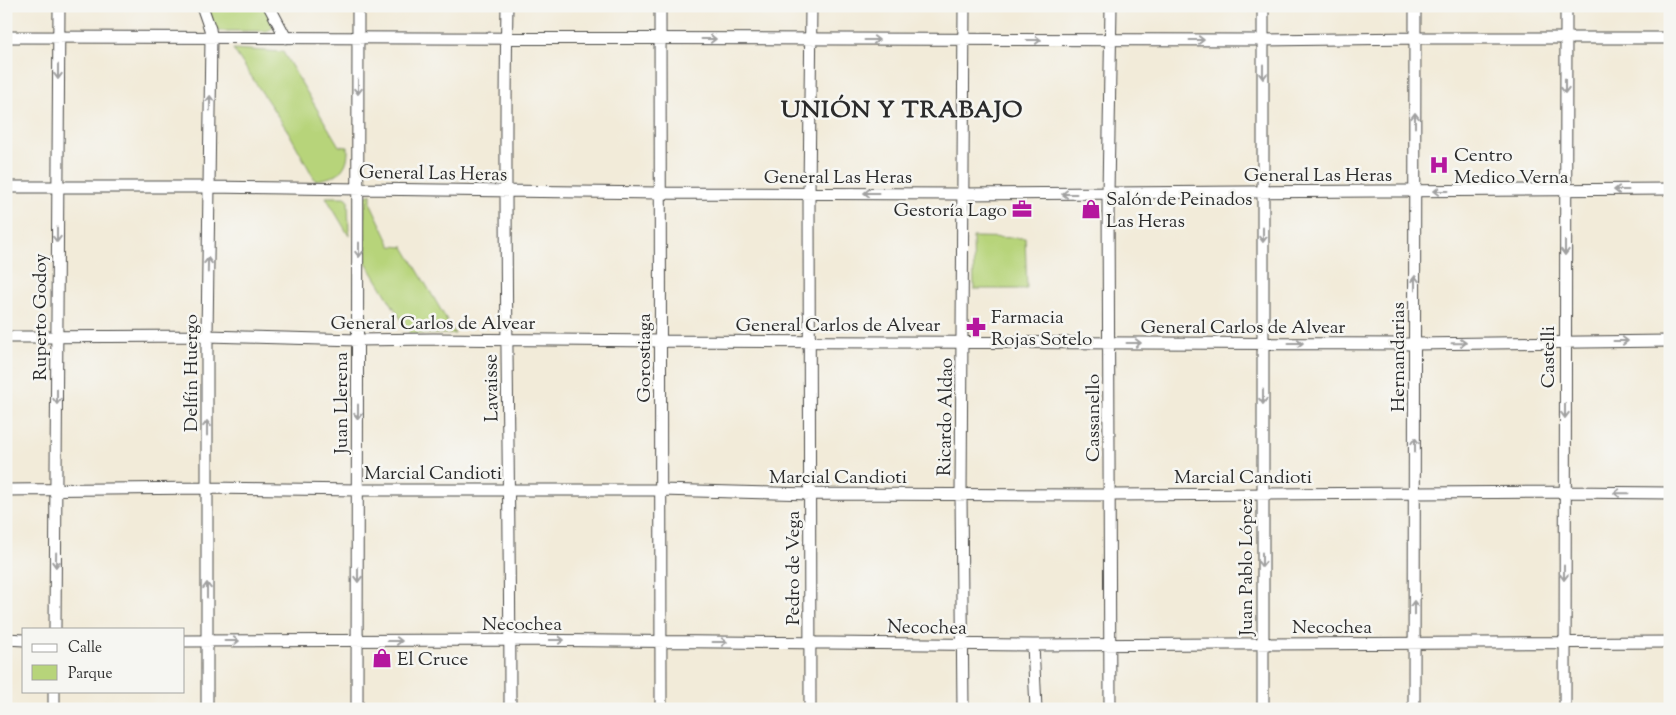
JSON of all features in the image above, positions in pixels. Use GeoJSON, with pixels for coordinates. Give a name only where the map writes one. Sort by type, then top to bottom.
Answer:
{"type":"FeatureCollection","features":[{"type":"Feature","properties":{"kind":"street","name":"Ruperto Godoy"},"geometry":{"type":"LineString","coordinates":[[55,628],[59,6]]}},
{"type":"Feature","properties":{"kind":"street","name":"Delfín Huergo"},"geometry":{"type":"LineString","coordinates":[[202,6],[210,29],[206,709]]}},
{"type":"Feature","properties":{"kind":"street"},"geometry":{"type":"LineString","coordinates":[[269,6],[286,38]]}},
{"type":"Feature","properties":{"kind":"street","name":"Juan Llerena"},"geometry":{"type":"LineString","coordinates":[[357,709],[358,6]]}},
{"type":"Feature","properties":{"kind":"street","name":"Lavaisse"},"geometry":{"type":"LineString","coordinates":[[507,6],[505,190],[510,709]]}},
{"type":"Feature","properties":{"kind":"street","name":"Gorostiaga"},"geometry":{"type":"LineString","coordinates":[[660,6],[661,709]]}},
{"type":"Feature","properties":{"kind":"street","name":"Pedro de Vega"},"geometry":{"type":"LineString","coordinates":[[810,709],[809,193],[812,6]]}},
{"type":"Feature","properties":{"kind":"street","name":"Ricardo Aldao"},"geometry":{"type":"LineString","coordinates":[[963,709],[961,494],[964,6]]}},
{"type":"Feature","properties":{"kind":"street","name":"Cassanello"},"geometry":{"type":"LineString","coordinates":[[1110,709],[1108,194],[1111,6]]}},
{"type":"Feature","properties":{"kind":"street","name":"Juan Pablo López"},"geometry":{"type":"LineString","coordinates":[[1263,709],[1264,6]]}},
{"type":"Feature","properties":{"kind":"street","name":"Hernandarias"},"geometry":{"type":"LineString","coordinates":[[1414,709],[1415,6]]}},
{"type":"Feature","properties":{"kind":"street","name":"Castelli"},"geometry":{"type":"LineString","coordinates":[[1565,709],[1566,6]]}},
{"type":"Feature","properties":{"kind":"street"},"geometry":{"type":"LineString","coordinates":[[6,37],[811,40],[1670,38]]}},
{"type":"Feature","properties":{"kind":"street","name":"General Las Heras"},"geometry":{"type":"LineString","coordinates":[[6,187],[359,188],[659,193],[962,194],[1670,190]]}},
{"type":"Feature","properties":{"kind":"street","name":"General Carlos de Alvear"},"geometry":{"type":"LineString","coordinates":[[6,337],[207,336],[358,340],[507,339],[1415,344],[1670,341]]}},
{"type":"Feature","properties":{"kind":"street","name":"Marcial Candioti"},"geometry":{"type":"LineString","coordinates":[[6,490],[208,488],[358,490],[509,489],[661,490],[810,494],[1110,495],[1670,493]]}},
{"type":"Feature","properties":{"kind":"street"},"geometry":{"type":"LineString","coordinates":[[6,640],[22,640]]}},
{"type":"Feature","properties":{"kind":"street","name":"Necochea"},"geometry":{"type":"LineString","coordinates":[[185,641],[510,640],[1033,645],[1670,642]]}},
{"type":"Feature","properties":{"kind":"street"},"geometry":{"type":"LineString","coordinates":[[1033,645],[1036,709]]}},
{"type":"Feature","properties":{"kind":"street"},"geometry":{"type":"LineString","coordinates":[[54,692],[54,709]]}},
{"type":"Feature","properties":{"kind":"green space"},"geometry":{"type":"Polygon","coordinates":[[[207,6],[266,6],[274,24],[267,31],[214,31],[207,6]]]}},
{"type":"Feature","properties":{"kind":"green space"},"geometry":{"type":"Polygon","coordinates":[[[233,49],[283,52],[339,146],[348,147],[348,155],[344,167],[340,171],[330,177],[315,180],[289,133],[233,49]]]}},
{"type":"Feature","properties":{"kind":"green space"},"geometry":{"type":"Polygon","coordinates":[[[371,194],[371,204],[391,246],[404,247],[455,334],[410,334],[364,259],[364,199],[371,194]]]}},
{"type":"Feature","properties":{"kind":"green space"},"geometry":{"type":"Polygon","coordinates":[[[326,197],[345,197],[348,199],[349,236],[326,197]]]}},
{"type":"Feature","properties":{"kind":"green space"},"geometry":{"type":"Polygon","coordinates":[[[973,237],[1025,238],[1027,289],[974,289],[973,237]]]}},
{"type":"Feature","properties":{"kind":"place","name":"Centro Medico Verna"},"geometry":{"type":"Point","coordinates":[1439,165]}},
{"type":"Feature","properties":{"kind":"place","name":"Gestoría Lago"},"geometry":{"type":"Point","coordinates":[1022,209]}},
{"type":"Feature","properties":{"kind":"place","name":"Salón de Peinados Las Heras"},"geometry":{"type":"Point","coordinates":[1091,209]}},
{"type":"Feature","properties":{"kind":"place","name":"Farmacia Rojas Sotelo"},"geometry":{"type":"Point","coordinates":[976,327]}},
{"type":"Feature","properties":{"kind":"place","name":"El Cruce"},"geometry":{"type":"Point","coordinates":[382,658]}},
{"type":"Feature","properties":{"kind":"district","name":"UNIÓN Y TRABAJO"},"geometry":{"type":"Point","coordinates":[902,109]}}]}
